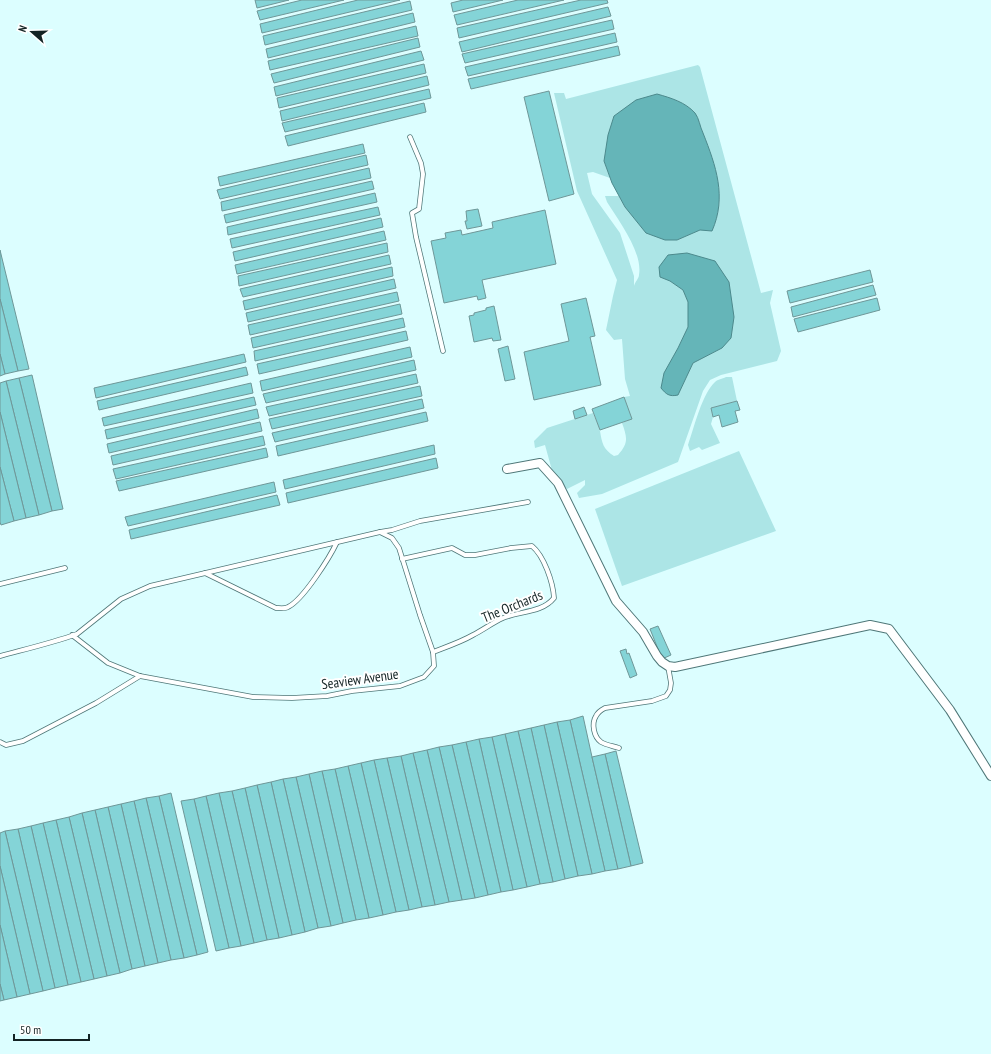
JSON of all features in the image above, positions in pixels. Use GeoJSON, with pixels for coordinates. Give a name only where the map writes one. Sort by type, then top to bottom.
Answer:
{"type":"FeatureCollection","features":[{"type":"Feature","properties":{"kind":"street"},"geometry":{"type":"LineString","coordinates":[[507,469],[540,463],[558,483],[616,601],[644,632],[657,656],[668,666],[675,667],[870,625],[889,629],[950,710],[991,776]]}},
{"type":"Feature","properties":{"kind":"lane"},"geometry":{"type":"LineString","coordinates":[[410,137],[421,163],[423,174],[419,209],[412,213],[442,351]]}},
{"type":"Feature","properties":{"kind":"lane"},"geometry":{"type":"LineString","coordinates":[[0,656],[58,641],[77,634],[121,599],[150,586],[392,530],[420,521],[528,502]]}},
{"type":"Feature","properties":{"kind":"lane","name":"Seaview Avenue"},"geometry":{"type":"LineString","coordinates":[[72,635],[108,663],[140,676],[253,697],[292,698],[327,696],[400,686],[424,677],[434,666],[432,652],[399,548],[392,538],[380,532]]}},
{"type":"Feature","properties":{"kind":"lane"},"geometry":{"type":"LineString","coordinates":[[205,573],[276,608],[288,608],[299,599],[337,542]]}},
{"type":"Feature","properties":{"kind":"lane","name":"The Orchards"},"geometry":{"type":"LineString","coordinates":[[402,559],[452,548],[465,555],[475,555],[511,548],[532,546],[538,551],[554,588],[554,598],[549,605],[504,618],[491,624],[473,636],[432,652]]}},
{"type":"Feature","properties":{"kind":"lane"},"geometry":{"type":"LineString","coordinates":[[0,584],[65,568]]}},
{"type":"Feature","properties":{"kind":"lane"},"geometry":{"type":"LineString","coordinates":[[619,748],[600,742],[596,736],[594,724],[595,717],[599,711],[605,708],[652,701],[666,696],[670,690],[671,683],[668,666]]}},
{"type":"Feature","properties":{"kind":"lane"},"geometry":{"type":"LineString","coordinates":[[0,742],[6,745],[23,741],[96,703],[140,676]]}},
{"type":"Feature","properties":{"kind":"shaded area"},"geometry":{"type":"Polygon","coordinates":[[[698,65],[700,67],[761,293],[773,290],[770,303],[781,351],[777,361],[721,375],[710,380],[703,391],[678,462],[602,494],[579,498],[577,493],[585,485],[585,480],[567,489],[553,474],[545,445],[535,448],[534,441],[547,428],[593,413],[599,426],[601,439],[607,451],[614,456],[618,455],[622,451],[626,440],[622,423],[631,419],[624,397],[630,396],[625,379],[622,339],[614,340],[606,330],[617,280],[577,191],[554,93],[564,93],[566,99],[698,65]],[[695,114],[604,161],[610,178],[593,172],[587,173],[592,194],[620,233],[634,276],[634,286],[639,275],[637,256],[629,237],[607,202],[605,196],[619,196],[625,207],[677,240],[700,230],[717,178],[708,147],[695,114]],[[670,281],[683,290],[688,302],[688,327],[678,348],[678,395],[693,363],[722,348],[734,317],[670,281]]]}},
{"type":"Feature","properties":{"kind":"shaded area"},"geometry":{"type":"Polygon","coordinates":[[[657,94],[682,103],[691,109],[698,117],[716,170],[718,182],[719,206],[712,231],[700,230],[677,240],[665,240],[646,233],[625,207],[612,183],[604,161],[608,135],[614,116],[636,100],[657,94]]]}},
{"type":"Feature","properties":{"kind":"shaded area"},"geometry":{"type":"Polygon","coordinates":[[[687,253],[715,261],[729,282],[734,317],[731,338],[722,348],[693,363],[678,395],[672,396],[661,388],[664,373],[688,327],[688,302],[683,290],[670,281],[660,277],[659,267],[668,255],[687,253]]]}},
{"type":"Feature","properties":{"kind":"shaded area"},"geometry":{"type":"Polygon","coordinates":[[[726,377],[732,377],[737,401],[711,408],[713,417],[711,424],[720,443],[702,450],[699,447],[690,451],[688,445],[702,403],[710,387],[715,382],[726,377]]]}},
{"type":"Feature","properties":{"kind":"shaded area"},"geometry":{"type":"Polygon","coordinates":[[[739,451],[776,531],[622,586],[595,509],[739,451]]]}},
{"type":"Feature","properties":{"kind":"building"},"geometry":{"type":"Polygon","coordinates":[[[255,0],[289,0],[257,8],[255,0]]]}},
{"type":"Feature","properties":{"kind":"building"},"geometry":{"type":"Polygon","coordinates":[[[302,0],[344,0],[260,20],[257,11],[302,0]]]}},
{"type":"Feature","properties":{"kind":"building"},"geometry":{"type":"Polygon","coordinates":[[[358,0],[400,0],[262,33],[260,24],[358,0]]]}},
{"type":"Feature","properties":{"kind":"building"},"geometry":{"type":"Polygon","coordinates":[[[463,0],[503,0],[453,12],[451,3],[463,0]]]}},
{"type":"Feature","properties":{"kind":"building"},"geometry":{"type":"Polygon","coordinates":[[[518,0],[564,0],[457,25],[454,15],[518,0]]]}},
{"type":"Feature","properties":{"kind":"building"},"geometry":{"type":"Polygon","coordinates":[[[581,0],[607,0],[608,3],[459,38],[457,28],[581,0]]]}},
{"type":"Feature","properties":{"kind":"building"},"geometry":{"type":"Polygon","coordinates":[[[410,1],[412,10],[265,45],[263,36],[410,1]]]}},
{"type":"Feature","properties":{"kind":"building"},"geometry":{"type":"Polygon","coordinates":[[[608,7],[611,16],[462,52],[459,42],[608,7]]]}},
{"type":"Feature","properties":{"kind":"building"},"geometry":{"type":"Polygon","coordinates":[[[413,13],[415,22],[268,58],[266,49],[413,13]]]}},
{"type":"Feature","properties":{"kind":"building"},"geometry":{"type":"Polygon","coordinates":[[[612,20],[614,29],[465,63],[462,54],[612,20]]]}},
{"type":"Feature","properties":{"kind":"building"},"geometry":{"type":"Polygon","coordinates":[[[416,26],[418,36],[270,70],[268,61],[416,26]]]}},
{"type":"Feature","properties":{"kind":"building"},"geometry":{"type":"Polygon","coordinates":[[[615,33],[617,42],[468,76],[465,67],[615,33]]]}},
{"type":"Feature","properties":{"kind":"building"},"geometry":{"type":"Polygon","coordinates":[[[418,38],[420,47],[274,83],[271,74],[418,38]]]}},
{"type":"Feature","properties":{"kind":"building"},"geometry":{"type":"Polygon","coordinates":[[[618,46],[620,55],[471,89],[468,79],[618,46]]]}},
{"type":"Feature","properties":{"kind":"building"},"geometry":{"type":"Polygon","coordinates":[[[421,51],[424,60],[276,96],[274,87],[421,51]]]}},
{"type":"Feature","properties":{"kind":"building"},"geometry":{"type":"Polygon","coordinates":[[[424,64],[426,73],[279,108],[277,98],[424,64]]]}},
{"type":"Feature","properties":{"kind":"building"},"geometry":{"type":"Polygon","coordinates":[[[427,76],[429,85],[282,121],[280,111],[427,76]]]}},
{"type":"Feature","properties":{"kind":"building"},"geometry":{"type":"Polygon","coordinates":[[[429,89],[431,98],[285,132],[282,123],[429,89]]]}},
{"type":"Feature","properties":{"kind":"building"},"geometry":{"type":"Polygon","coordinates":[[[549,91],[574,194],[549,201],[524,97],[549,91]]]}},
{"type":"Feature","properties":{"kind":"building"},"geometry":{"type":"Polygon","coordinates":[[[424,103],[426,112],[288,146],[285,136],[424,103]]]}},
{"type":"Feature","properties":{"kind":"building"},"geometry":{"type":"Polygon","coordinates":[[[363,144],[365,153],[220,186],[218,177],[363,144]]]}},
{"type":"Feature","properties":{"kind":"building"},"geometry":{"type":"Polygon","coordinates":[[[366,155],[368,165],[220,199],[217,190],[366,155]]]}},
{"type":"Feature","properties":{"kind":"building"},"geometry":{"type":"Polygon","coordinates":[[[369,168],[371,178],[222,211],[221,202],[369,168]]]}},
{"type":"Feature","properties":{"kind":"building"},"geometry":{"type":"Polygon","coordinates":[[[372,181],[374,189],[226,223],[224,215],[372,181]]]}},
{"type":"Feature","properties":{"kind":"building"},"geometry":{"type":"Polygon","coordinates":[[[375,193],[377,202],[228,235],[227,227],[375,193]]]}},
{"type":"Feature","properties":{"kind":"building"},"geometry":{"type":"Polygon","coordinates":[[[378,207],[380,215],[232,248],[230,239],[378,207]]]}},
{"type":"Feature","properties":{"kind":"building"},"geometry":{"type":"Polygon","coordinates":[[[478,209],[482,226],[467,229],[465,221],[467,221],[466,211],[478,209]]]}},
{"type":"Feature","properties":{"kind":"building"},"geometry":{"type":"Polygon","coordinates":[[[545,210],[556,264],[482,280],[486,298],[478,300],[477,296],[444,303],[431,241],[446,238],[445,233],[461,230],[462,235],[493,228],[492,222],[545,210]]]}},
{"type":"Feature","properties":{"kind":"building"},"geometry":{"type":"Polygon","coordinates":[[[381,218],[383,227],[235,261],[233,252],[381,218]]]}},
{"type":"Feature","properties":{"kind":"building"},"geometry":{"type":"Polygon","coordinates":[[[384,231],[386,240],[237,274],[235,265],[384,231]]]}},
{"type":"Feature","properties":{"kind":"building"},"geometry":{"type":"Polygon","coordinates":[[[387,243],[388,252],[239,286],[238,276],[387,243]]]}},
{"type":"Feature","properties":{"kind":"building"},"geometry":{"type":"Polygon","coordinates":[[[0,250],[29,369],[18,371],[0,299],[0,250]]]}},
{"type":"Feature","properties":{"kind":"building"},"geometry":{"type":"Polygon","coordinates":[[[389,255],[391,264],[243,297],[240,289],[389,255]]]}},
{"type":"Feature","properties":{"kind":"building"},"geometry":{"type":"Polygon","coordinates":[[[392,267],[393,276],[245,310],[243,301],[392,267]]]}},
{"type":"Feature","properties":{"kind":"building"},"geometry":{"type":"Polygon","coordinates":[[[870,270],[873,282],[790,303],[787,291],[870,270]]]}},
{"type":"Feature","properties":{"kind":"building"},"geometry":{"type":"Polygon","coordinates":[[[394,279],[396,288],[248,322],[246,313],[394,279]]]}},
{"type":"Feature","properties":{"kind":"building"},"geometry":{"type":"Polygon","coordinates":[[[873,285],[876,295],[793,317],[791,307],[873,285]]]}},
{"type":"Feature","properties":{"kind":"building"},"geometry":{"type":"Polygon","coordinates":[[[397,292],[399,301],[250,335],[248,325],[397,292]]]}},
{"type":"Feature","properties":{"kind":"building"},"geometry":{"type":"Polygon","coordinates":[[[586,298],[595,336],[590,337],[601,385],[534,400],[524,352],[569,341],[561,304],[586,298]]]}},
{"type":"Feature","properties":{"kind":"building"},"geometry":{"type":"Polygon","coordinates":[[[877,298],[880,310],[798,332],[794,319],[877,298]]]}},
{"type":"Feature","properties":{"kind":"building"},"geometry":{"type":"Polygon","coordinates":[[[0,299],[18,371],[5,374],[0,354],[0,299]]]}},
{"type":"Feature","properties":{"kind":"building"},"geometry":{"type":"Polygon","coordinates":[[[400,304],[402,314],[253,348],[251,338],[400,304]]]}},
{"type":"Feature","properties":{"kind":"building"},"geometry":{"type":"Polygon","coordinates":[[[494,306],[501,340],[493,341],[492,338],[474,342],[469,316],[494,306]]]}},
{"type":"Feature","properties":{"kind":"building"},"geometry":{"type":"Polygon","coordinates":[[[403,318],[405,327],[255,361],[254,351],[403,318]]]}},
{"type":"Feature","properties":{"kind":"building"},"geometry":{"type":"Polygon","coordinates":[[[406,331],[408,340],[259,374],[257,364],[406,331]]]}},
{"type":"Feature","properties":{"kind":"building"},"geometry":{"type":"Polygon","coordinates":[[[508,346],[515,379],[505,381],[498,349],[508,346]]]}},
{"type":"Feature","properties":{"kind":"building"},"geometry":{"type":"Polygon","coordinates":[[[410,347],[412,357],[262,391],[260,381],[410,347]]]}},
{"type":"Feature","properties":{"kind":"building"},"geometry":{"type":"Polygon","coordinates":[[[0,354],[5,374],[0,376],[0,354]]]}},
{"type":"Feature","properties":{"kind":"building"},"geometry":{"type":"Polygon","coordinates":[[[244,354],[246,362],[96,398],[94,388],[244,354]]]}},
{"type":"Feature","properties":{"kind":"building"},"geometry":{"type":"Polygon","coordinates":[[[414,360],[416,370],[266,403],[263,394],[414,360]]]}},
{"type":"Feature","properties":{"kind":"building"},"geometry":{"type":"Polygon","coordinates":[[[246,367],[248,375],[99,410],[97,401],[246,367]]]}},
{"type":"Feature","properties":{"kind":"building"},"geometry":{"type":"Polygon","coordinates":[[[416,374],[418,383],[269,416],[266,407],[416,374]]]}},
{"type":"Feature","properties":{"kind":"building"},"geometry":{"type":"Polygon","coordinates":[[[32,375],[63,509],[52,511],[19,378],[32,375]]]}},
{"type":"Feature","properties":{"kind":"building"},"geometry":{"type":"Polygon","coordinates":[[[19,378],[52,511],[39,515],[6,381],[19,378]]]}},
{"type":"Feature","properties":{"kind":"building"},"geometry":{"type":"Polygon","coordinates":[[[6,381],[39,515],[26,518],[0,412],[0,383],[6,381]]]}},
{"type":"Feature","properties":{"kind":"building"},"geometry":{"type":"Polygon","coordinates":[[[251,383],[253,393],[104,426],[102,418],[251,383]]]}},
{"type":"Feature","properties":{"kind":"building"},"geometry":{"type":"Polygon","coordinates":[[[420,386],[422,396],[272,429],[269,419],[420,386]]]}},
{"type":"Feature","properties":{"kind":"building"},"geometry":{"type":"Polygon","coordinates":[[[254,397],[256,405],[107,439],[105,430],[254,397]]]}},
{"type":"Feature","properties":{"kind":"building"},"geometry":{"type":"Polygon","coordinates":[[[624,397],[632,419],[600,430],[592,409],[624,397]]]}},
{"type":"Feature","properties":{"kind":"building"},"geometry":{"type":"Polygon","coordinates":[[[422,399],[424,408],[275,442],[272,433],[422,399]]]}},
{"type":"Feature","properties":{"kind":"building"},"geometry":{"type":"Polygon","coordinates":[[[737,401],[740,410],[735,411],[738,422],[722,427],[719,415],[713,417],[711,408],[737,401]]]}},
{"type":"Feature","properties":{"kind":"building"},"geometry":{"type":"Polygon","coordinates":[[[584,407],[587,415],[575,419],[573,411],[584,407]]]}},
{"type":"Feature","properties":{"kind":"building"},"geometry":{"type":"Polygon","coordinates":[[[257,409],[259,418],[109,453],[107,444],[257,409]]]}},
{"type":"Feature","properties":{"kind":"building"},"geometry":{"type":"Polygon","coordinates":[[[0,412],[26,518],[14,521],[0,467],[0,412]]]}},
{"type":"Feature","properties":{"kind":"building"},"geometry":{"type":"Polygon","coordinates":[[[426,412],[428,421],[278,456],[276,446],[426,412]]]}},
{"type":"Feature","properties":{"kind":"building"},"geometry":{"type":"Polygon","coordinates":[[[260,422],[262,431],[113,465],[111,456],[260,422]]]}},
{"type":"Feature","properties":{"kind":"building"},"geometry":{"type":"Polygon","coordinates":[[[263,436],[265,445],[116,479],[113,469],[263,436]]]}},
{"type":"Feature","properties":{"kind":"building"},"geometry":{"type":"Polygon","coordinates":[[[434,445],[435,454],[285,489],[283,480],[434,445]]]}},
{"type":"Feature","properties":{"kind":"building"},"geometry":{"type":"Polygon","coordinates":[[[266,448],[268,457],[119,491],[116,481],[266,448]]]}},
{"type":"Feature","properties":{"kind":"building"},"geometry":{"type":"Polygon","coordinates":[[[436,458],[438,468],[288,503],[286,493],[436,458]]]}},
{"type":"Feature","properties":{"kind":"building"},"geometry":{"type":"Polygon","coordinates":[[[0,467],[14,521],[1,525],[0,522],[0,467]]]}},
{"type":"Feature","properties":{"kind":"building"},"geometry":{"type":"Polygon","coordinates":[[[274,482],[276,492],[128,526],[125,517],[274,482]]]}},
{"type":"Feature","properties":{"kind":"building"},"geometry":{"type":"Polygon","coordinates":[[[277,495],[280,505],[131,539],[129,530],[277,495]]]}},
{"type":"Feature","properties":{"kind":"building"},"geometry":{"type":"Polygon","coordinates":[[[658,626],[671,655],[662,659],[650,629],[658,626]]]}},
{"type":"Feature","properties":{"kind":"building"},"geometry":{"type":"Polygon","coordinates":[[[626,649],[627,654],[629,653],[637,675],[630,678],[620,651],[626,649]]]}},
{"type":"Feature","properties":{"kind":"building"},"geometry":{"type":"Polygon","coordinates":[[[583,716],[618,869],[605,871],[570,720],[583,716]]]}},
{"type":"Feature","properties":{"kind":"building"},"geometry":{"type":"Polygon","coordinates":[[[570,720],[605,871],[592,874],[557,722],[570,720]]]}},
{"type":"Feature","properties":{"kind":"building"},"geometry":{"type":"Polygon","coordinates":[[[557,722],[592,874],[578,876],[544,725],[557,722]]]}},
{"type":"Feature","properties":{"kind":"building"},"geometry":{"type":"Polygon","coordinates":[[[544,725],[578,876],[565,879],[531,728],[544,725]]]}},
{"type":"Feature","properties":{"kind":"building"},"geometry":{"type":"Polygon","coordinates":[[[531,728],[565,879],[553,882],[518,731],[531,728]]]}},
{"type":"Feature","properties":{"kind":"building"},"geometry":{"type":"Polygon","coordinates":[[[518,731],[553,882],[540,884],[505,734],[518,731]]]}},
{"type":"Feature","properties":{"kind":"building"},"geometry":{"type":"Polygon","coordinates":[[[505,734],[540,884],[527,887],[492,737],[505,734]]]}},
{"type":"Feature","properties":{"kind":"building"},"geometry":{"type":"Polygon","coordinates":[[[492,737],[527,887],[513,890],[479,739],[492,737]]]}},
{"type":"Feature","properties":{"kind":"building"},"geometry":{"type":"Polygon","coordinates":[[[479,739],[513,890],[501,892],[466,742],[479,739]]]}},
{"type":"Feature","properties":{"kind":"building"},"geometry":{"type":"Polygon","coordinates":[[[466,742],[501,892],[488,895],[452,745],[466,742]]]}},
{"type":"Feature","properties":{"kind":"building"},"geometry":{"type":"Polygon","coordinates":[[[452,745],[488,895],[475,898],[439,747],[452,745]]]}},
{"type":"Feature","properties":{"kind":"building"},"geometry":{"type":"Polygon","coordinates":[[[439,747],[475,898],[462,900],[427,750],[439,747]]]}},
{"type":"Feature","properties":{"kind":"building"},"geometry":{"type":"Polygon","coordinates":[[[427,750],[462,900],[449,902],[413,753],[427,750]]]}},
{"type":"Feature","properties":{"kind":"building"},"geometry":{"type":"Polygon","coordinates":[[[616,751],[643,863],[631,866],[605,754],[616,751]]]}},
{"type":"Feature","properties":{"kind":"building"},"geometry":{"type":"Polygon","coordinates":[[[413,753],[449,902],[435,905],[401,756],[413,753]]]}},
{"type":"Feature","properties":{"kind":"building"},"geometry":{"type":"Polygon","coordinates":[[[605,754],[631,866],[618,869],[592,757],[605,754]]]}},
{"type":"Feature","properties":{"kind":"building"},"geometry":{"type":"Polygon","coordinates":[[[401,756],[435,905],[422,907],[387,758],[401,756]]]}},
{"type":"Feature","properties":{"kind":"building"},"geometry":{"type":"Polygon","coordinates":[[[387,758],[422,907],[409,910],[374,760],[387,758]]]}},
{"type":"Feature","properties":{"kind":"building"},"geometry":{"type":"Polygon","coordinates":[[[374,760],[409,910],[396,912],[361,763],[374,760]]]}},
{"type":"Feature","properties":{"kind":"building"},"geometry":{"type":"Polygon","coordinates":[[[361,763],[396,912],[383,915],[348,766],[361,763]]]}},
{"type":"Feature","properties":{"kind":"building"},"geometry":{"type":"Polygon","coordinates":[[[348,766],[383,915],[369,918],[335,769],[348,766]]]}},
{"type":"Feature","properties":{"kind":"building"},"geometry":{"type":"Polygon","coordinates":[[[335,769],[369,918],[356,920],[322,771],[335,769]]]}},
{"type":"Feature","properties":{"kind":"building"},"geometry":{"type":"Polygon","coordinates":[[[322,771],[356,920],[343,923],[309,774],[322,771]]]}},
{"type":"Feature","properties":{"kind":"building"},"geometry":{"type":"Polygon","coordinates":[[[309,774],[343,923],[331,926],[296,777],[309,774]]]}},
{"type":"Feature","properties":{"kind":"building"},"geometry":{"type":"Polygon","coordinates":[[[296,777],[331,926],[318,928],[283,779],[296,777]]]}},
{"type":"Feature","properties":{"kind":"building"},"geometry":{"type":"Polygon","coordinates":[[[283,779],[318,928],[305,932],[271,782],[283,779]]]}},
{"type":"Feature","properties":{"kind":"building"},"geometry":{"type":"Polygon","coordinates":[[[271,782],[305,932],[292,935],[257,785],[271,782]]]}},
{"type":"Feature","properties":{"kind":"building"},"geometry":{"type":"Polygon","coordinates":[[[257,785],[292,935],[279,938],[245,788],[257,785]]]}},
{"type":"Feature","properties":{"kind":"building"},"geometry":{"type":"Polygon","coordinates":[[[245,788],[279,938],[267,940],[232,791],[245,788]]]}},
{"type":"Feature","properties":{"kind":"building"},"geometry":{"type":"Polygon","coordinates":[[[232,791],[267,940],[254,943],[219,793],[232,791]]]}},
{"type":"Feature","properties":{"kind":"building"},"geometry":{"type":"Polygon","coordinates":[[[171,793],[208,952],[197,955],[159,796],[171,793]]]}},
{"type":"Feature","properties":{"kind":"building"},"geometry":{"type":"Polygon","coordinates":[[[219,793],[254,943],[241,946],[206,796],[219,793]]]}},
{"type":"Feature","properties":{"kind":"building"},"geometry":{"type":"Polygon","coordinates":[[[159,796],[197,955],[184,958],[146,798],[159,796]]]}},
{"type":"Feature","properties":{"kind":"building"},"geometry":{"type":"Polygon","coordinates":[[[206,796],[241,946],[229,948],[194,799],[206,796]]]}},
{"type":"Feature","properties":{"kind":"building"},"geometry":{"type":"Polygon","coordinates":[[[146,798],[184,958],[171,960],[134,801],[146,798]]]}},
{"type":"Feature","properties":{"kind":"building"},"geometry":{"type":"Polygon","coordinates":[[[194,799],[229,948],[216,951],[181,801],[194,799]]]}},
{"type":"Feature","properties":{"kind":"building"},"geometry":{"type":"Polygon","coordinates":[[[134,801],[171,960],[158,963],[121,804],[134,801]]]}},
{"type":"Feature","properties":{"kind":"building"},"geometry":{"type":"Polygon","coordinates":[[[121,804],[158,963],[145,966],[108,807],[121,804]]]}},
{"type":"Feature","properties":{"kind":"building"},"geometry":{"type":"Polygon","coordinates":[[[108,807],[145,966],[132,969],[95,810],[108,807]]]}},
{"type":"Feature","properties":{"kind":"building"},"geometry":{"type":"Polygon","coordinates":[[[95,810],[132,969],[120,973],[82,813],[95,810]]]}},
{"type":"Feature","properties":{"kind":"building"},"geometry":{"type":"Polygon","coordinates":[[[82,813],[120,973],[107,976],[69,817],[82,813]]]}},
{"type":"Feature","properties":{"kind":"building"},"geometry":{"type":"Polygon","coordinates":[[[69,817],[107,976],[94,979],[56,820],[69,817]]]}},
{"type":"Feature","properties":{"kind":"building"},"geometry":{"type":"Polygon","coordinates":[[[56,820],[94,979],[81,982],[43,823],[56,820]]]}},
{"type":"Feature","properties":{"kind":"building"},"geometry":{"type":"Polygon","coordinates":[[[43,823],[81,982],[68,985],[31,826],[43,823]]]}},
{"type":"Feature","properties":{"kind":"building"},"geometry":{"type":"Polygon","coordinates":[[[31,826],[68,985],[55,988],[18,829],[31,826]]]}},
{"type":"Feature","properties":{"kind":"building"},"geometry":{"type":"Polygon","coordinates":[[[18,829],[55,988],[43,991],[5,831],[18,829]]]}},
{"type":"Feature","properties":{"kind":"building"},"geometry":{"type":"Polygon","coordinates":[[[5,831],[43,991],[30,994],[0,866],[0,833],[5,831]]]}},
{"type":"Feature","properties":{"kind":"building"},"geometry":{"type":"Polygon","coordinates":[[[0,866],[30,994],[17,997],[0,925],[0,866]]]}},
{"type":"Feature","properties":{"kind":"building"},"geometry":{"type":"Polygon","coordinates":[[[0,925],[17,997],[4,1000],[0,984],[0,925]]]}},
{"type":"Feature","properties":{"kind":"building"},"geometry":{"type":"Polygon","coordinates":[[[0,984],[4,1000],[0,1001],[0,984]]]}}]}
